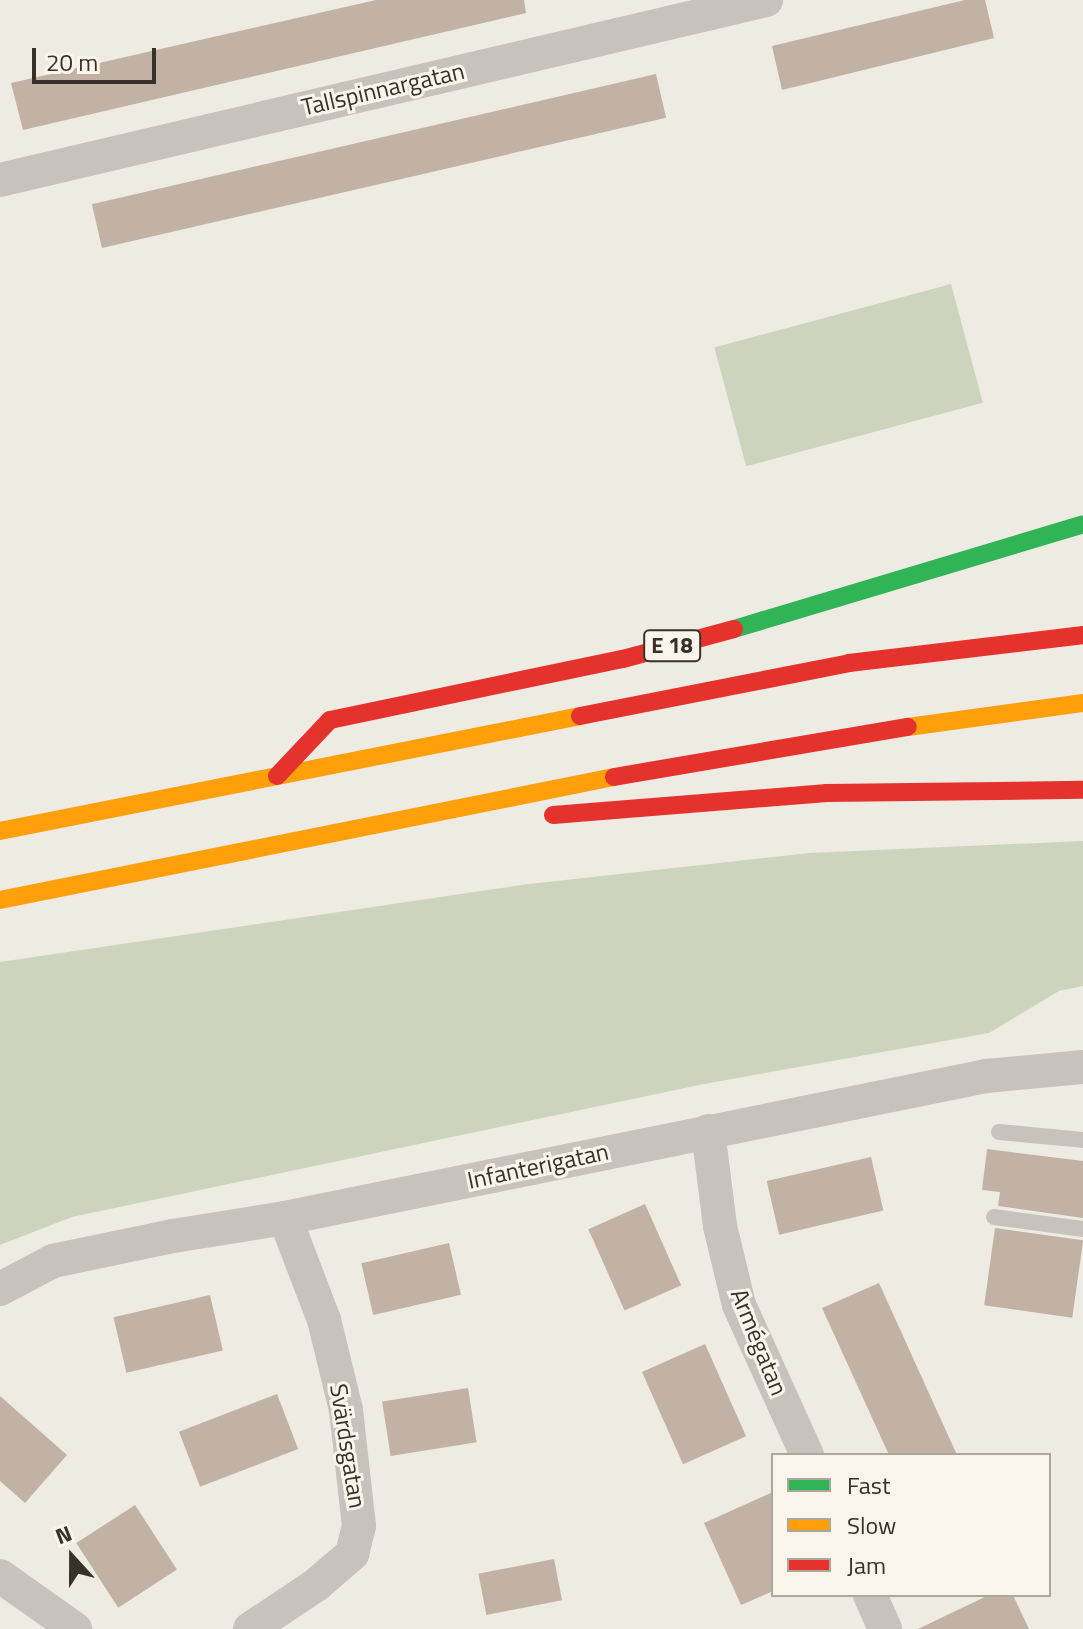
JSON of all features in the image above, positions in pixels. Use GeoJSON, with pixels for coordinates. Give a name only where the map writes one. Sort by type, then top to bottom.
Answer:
{"type":"FeatureCollection","features":[{"type":"Feature","properties":{"kind":"highway","name":"E 18"},"geometry":{"type":"LineString","coordinates":[[277,776],[330,720],[623,659],[823,605],[1083,524]]}},
{"type":"Feature","properties":{"kind":"highway","name":"E 18"},"geometry":{"type":"LineString","coordinates":[[0,831],[849,663],[1083,635]]}},
{"type":"Feature","properties":{"kind":"highway"},"geometry":{"type":"LineString","coordinates":[[0,900],[476,803],[833,737],[1083,703]]}},
{"type":"Feature","properties":{"kind":"highway"},"geometry":{"type":"LineString","coordinates":[[476,803],[542,816],[827,793],[1083,790]]}},
{"type":"Feature","properties":{"kind":"street","name":"Tallspinnargatan"},"geometry":{"type":"LineString","coordinates":[[0,180],[766,0]]}},
{"type":"Feature","properties":{"kind":"street","name":"Infanterigatan"},"geometry":{"type":"LineString","coordinates":[[0,1289],[53,1261],[285,1218],[986,1076],[1083,1067]]}},
{"type":"Feature","properties":{"kind":"street","name":"Armégatan"},"geometry":{"type":"LineString","coordinates":[[708,1131],[720,1226],[739,1305],[806,1453]]}},
{"type":"Feature","properties":{"kind":"street","name":"Svärdsgatan"},"geometry":{"type":"LineString","coordinates":[[250,1629],[316,1585],[352,1554],[359,1526],[346,1410],[324,1320],[285,1218]]}},
{"type":"Feature","properties":{"kind":"street"},"geometry":{"type":"LineString","coordinates":[[0,1576],[75,1629]]}},
{"type":"Feature","properties":{"kind":"street"},"geometry":{"type":"LineString","coordinates":[[871,1597],[885,1629]]}},
{"type":"Feature","properties":{"kind":"lane"},"geometry":{"type":"LineString","coordinates":[[999,1132],[1083,1140]]}},
{"type":"Feature","properties":{"kind":"lane"},"geometry":{"type":"LineString","coordinates":[[994,1217],[1083,1229]]}},
{"type":"Feature","properties":{"kind":"green space"},"geometry":{"type":"Polygon","coordinates":[[[951,284],[983,403],[746,466],[714,347],[951,284]]]}},
{"type":"Feature","properties":{"kind":"green space"},"geometry":{"type":"Polygon","coordinates":[[[1083,841],[1083,986],[1059,991],[989,1033],[704,1084],[72,1217],[0,1245],[0,962],[529,884],[809,853],[1083,841]]]}},
{"type":"Feature","properties":{"kind":"building"},"geometry":{"type":"Polygon","coordinates":[[[376,0],[524,0],[526,13],[23,130],[11,83],[376,0]]]}},
{"type":"Feature","properties":{"kind":"building"},"geometry":{"type":"Polygon","coordinates":[[[965,0],[985,0],[994,38],[782,90],[772,46],[965,0]]]}},
{"type":"Feature","properties":{"kind":"building"},"geometry":{"type":"Polygon","coordinates":[[[656,74],[666,118],[102,248],[92,204],[656,74]]]}},
{"type":"Feature","properties":{"kind":"building"},"geometry":{"type":"Polygon","coordinates":[[[987,1149],[1083,1161],[1083,1218],[998,1206],[1000,1192],[982,1190],[987,1149]]]}},
{"type":"Feature","properties":{"kind":"building"},"geometry":{"type":"Polygon","coordinates":[[[871,1157],[883,1211],[779,1235],[767,1181],[871,1157]]]}},
{"type":"Feature","properties":{"kind":"building"},"geometry":{"type":"Polygon","coordinates":[[[645,1204],[681,1285],[625,1311],[588,1229],[645,1204]]]}},
{"type":"Feature","properties":{"kind":"building"},"geometry":{"type":"Polygon","coordinates":[[[995,1228],[1083,1240],[1072,1318],[984,1305],[995,1228]]]}},
{"type":"Feature","properties":{"kind":"building"},"geometry":{"type":"Polygon","coordinates":[[[449,1243],[461,1295],[373,1315],[361,1263],[449,1243]]]}},
{"type":"Feature","properties":{"kind":"building"},"geometry":{"type":"Polygon","coordinates":[[[879,1283],[956,1453],[888,1453],[822,1308],[879,1283]]]}},
{"type":"Feature","properties":{"kind":"building"},"geometry":{"type":"Polygon","coordinates":[[[210,1295],[223,1351],[126,1373],[114,1317],[210,1295]]]}},
{"type":"Feature","properties":{"kind":"building"},"geometry":{"type":"Polygon","coordinates":[[[705,1344],[746,1436],[683,1464],[642,1372],[705,1344]]]}},
{"type":"Feature","properties":{"kind":"building"},"geometry":{"type":"Polygon","coordinates":[[[468,1388],[477,1442],[391,1456],[382,1402],[468,1388]]]}},
{"type":"Feature","properties":{"kind":"building"},"geometry":{"type":"Polygon","coordinates":[[[277,1394],[298,1449],[200,1487],[179,1432],[277,1394]]]}},
{"type":"Feature","properties":{"kind":"building"},"geometry":{"type":"Polygon","coordinates":[[[0,1396],[67,1455],[25,1503],[0,1481],[0,1396]]]}},
{"type":"Feature","properties":{"kind":"building"},"geometry":{"type":"Polygon","coordinates":[[[771,1493],[771,1592],[741,1605],[704,1523],[771,1493]]]}},
{"type":"Feature","properties":{"kind":"building"},"geometry":{"type":"Polygon","coordinates":[[[135,1505],[177,1570],[118,1608],[76,1543],[135,1505]]]}},
{"type":"Feature","properties":{"kind":"building"},"geometry":{"type":"Polygon","coordinates":[[[554,1559],[562,1600],[486,1615],[478,1574],[554,1559]]]}},
{"type":"Feature","properties":{"kind":"building"},"geometry":{"type":"Polygon","coordinates":[[[985,1597],[1014,1597],[1029,1629],[918,1629],[985,1597]]]}},
{"type":"Feature","properties":{"kind":"traffic: fast"},"geometry":{"type":"LineString","coordinates":[[734,629],[1083,524]]}},
{"type":"Feature","properties":{"kind":"traffic: slow"},"geometry":{"type":"LineString","coordinates":[[908,727],[1083,703]]}},
{"type":"Feature","properties":{"kind":"traffic: slow"},"geometry":{"type":"LineString","coordinates":[[0,831],[580,716]]}},
{"type":"Feature","properties":{"kind":"traffic: slow"},"geometry":{"type":"LineString","coordinates":[[0,900],[614,777]]}},
{"type":"Feature","properties":{"kind":"traffic: jam"},"geometry":{"type":"LineString","coordinates":[[277,776],[330,720],[623,659],[734,629]]}},
{"type":"Feature","properties":{"kind":"traffic: jam"},"geometry":{"type":"LineString","coordinates":[[580,716],[849,663],[1083,635]]}},
{"type":"Feature","properties":{"kind":"traffic: jam"},"geometry":{"type":"LineString","coordinates":[[614,777],[908,727]]}},
{"type":"Feature","properties":{"kind":"traffic: jam"},"geometry":{"type":"LineString","coordinates":[[553,815],[827,793],[1083,790]]}}]}
